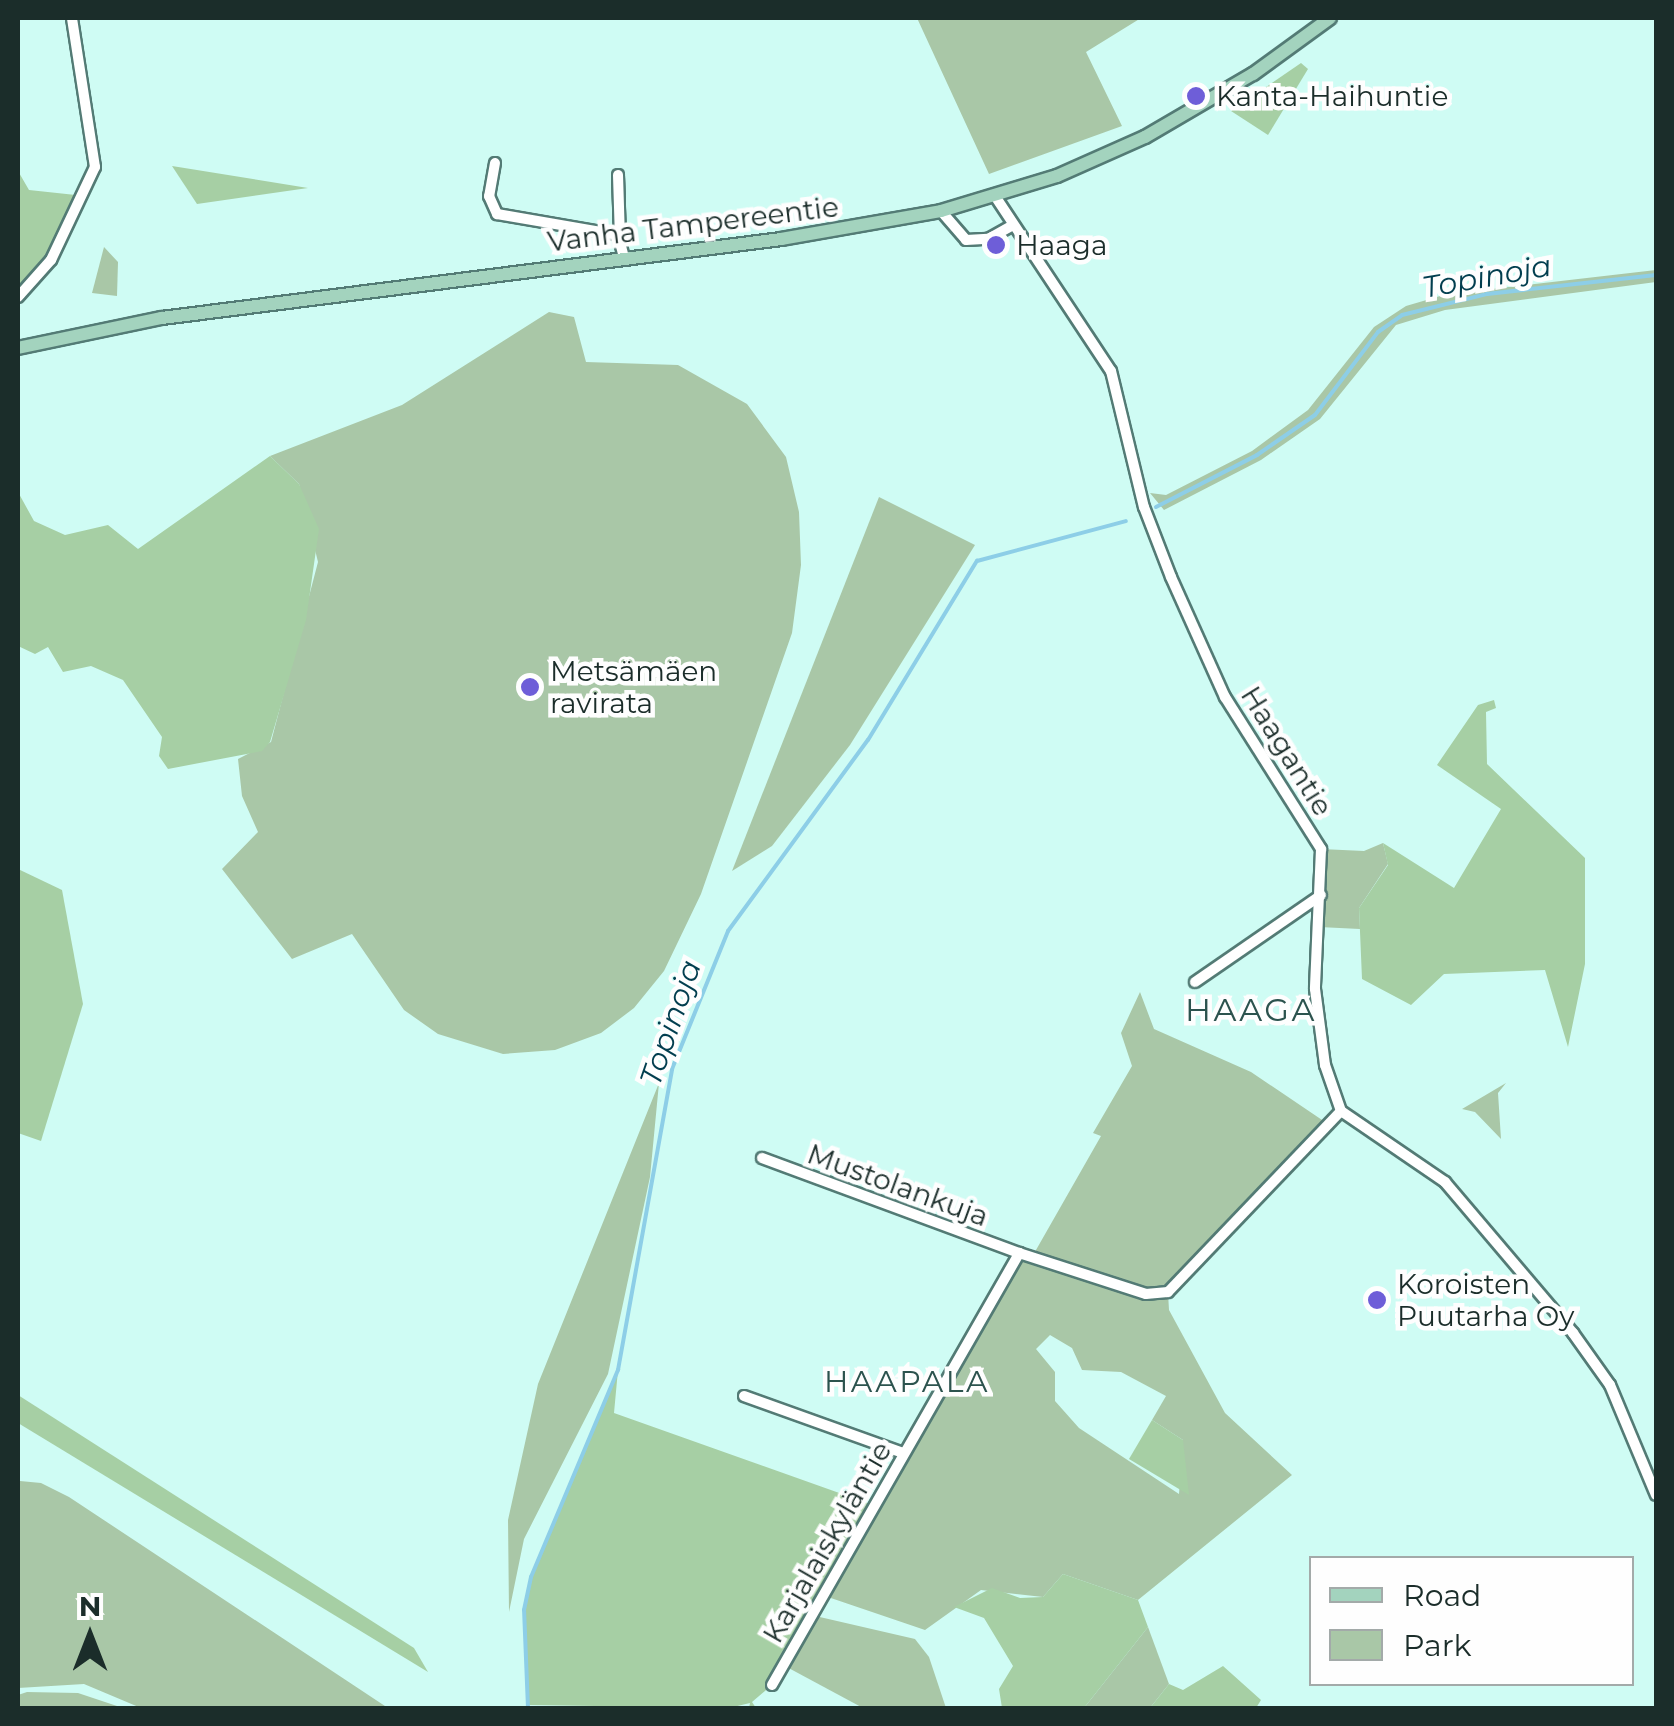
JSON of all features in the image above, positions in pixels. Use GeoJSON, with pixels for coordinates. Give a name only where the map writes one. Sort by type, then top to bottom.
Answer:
{"type":"FeatureCollection","features":[{"type":"Feature","properties":{"kind":"main road","name":"Vanha Tampereentie"},"geometry":{"type":"LineString","coordinates":[[18,348],[217,310],[624,258],[942,210],[995,196],[1145,137],[1254,74],[1330,18]]}},
{"type":"Feature","properties":{"kind":"street"},"geometry":{"type":"LineString","coordinates":[[18,297],[52,260],[95,168],[72,18]]}},
{"type":"Feature","properties":{"kind":"street"},"geometry":{"type":"LineString","coordinates":[[495,163],[489,196],[497,214],[620,238]]}},
{"type":"Feature","properties":{"kind":"street"},"geometry":{"type":"LineString","coordinates":[[618,175],[624,258]]}},
{"type":"Feature","properties":{"kind":"street","name":"Haagantie"},"geometry":{"type":"LineString","coordinates":[[995,196],[1111,371],[1144,507],[1172,577],[1225,696],[1321,849],[1318,1030],[1341,1110]]}},
{"type":"Feature","properties":{"kind":"street"},"geometry":{"type":"LineString","coordinates":[[942,210],[966,240],[988,239],[1013,225]]}},
{"type":"Feature","properties":{"kind":"street"},"geometry":{"type":"LineString","coordinates":[[1195,982],[1322,896]]}},
{"type":"Feature","properties":{"kind":"street"},"geometry":{"type":"LineString","coordinates":[[1019,1254],[1146,1294],[1168,1292],[1341,1110],[1445,1182],[1574,1333],[1610,1385],[1656,1496]]}},
{"type":"Feature","properties":{"kind":"street","name":"Mustolankuja"},"geometry":{"type":"LineString","coordinates":[[762,1158],[1019,1254]]}},
{"type":"Feature","properties":{"kind":"street","name":"Karjalaiskyläntie"},"geometry":{"type":"LineString","coordinates":[[772,1685],[1019,1254]]}},
{"type":"Feature","properties":{"kind":"street"},"geometry":{"type":"LineString","coordinates":[[744,1396],[903,1453]]}},
{"type":"Feature","properties":{"kind":"green space"},"geometry":{"type":"Polygon","coordinates":[[[917,18],[1141,18],[1086,52],[1122,126],[989,174],[917,18]]]}},
{"type":"Feature","properties":{"kind":"green space"},"geometry":{"type":"Polygon","coordinates":[[[1301,63],[1308,69],[1268,135],[1231,111],[1301,63]]]}},
{"type":"Feature","properties":{"kind":"green space"},"geometry":{"type":"Polygon","coordinates":[[[172,166],[308,188],[197,204],[172,166]]]}},
{"type":"Feature","properties":{"kind":"green space"},"geometry":{"type":"Polygon","coordinates":[[[18,171],[29,190],[85,196],[51,260],[18,297],[18,171]]]}},
{"type":"Feature","properties":{"kind":"green space"},"geometry":{"type":"Polygon","coordinates":[[[104,247],[118,262],[117,296],[92,293],[104,247]]]}},
{"type":"Feature","properties":{"kind":"green space"},"geometry":{"type":"Polygon","coordinates":[[[1656,270],[1656,282],[1445,310],[1396,325],[1320,419],[1261,460],[1164,510],[1150,493],[1166,495],[1252,451],[1308,410],[1374,327],[1406,306],[1447,294],[1656,270]]]}},
{"type":"Feature","properties":{"kind":"green space","name":"Metsämäen ravirata"},"geometry":{"type":"Polygon","coordinates":[[[549,312],[574,317],[586,362],[678,365],[747,404],[786,457],[799,512],[801,565],[792,633],[701,894],[664,971],[634,1008],[601,1033],[555,1050],[503,1054],[438,1034],[404,1010],[352,934],[292,959],[222,869],[258,832],[242,796],[238,759],[271,742],[318,562],[299,484],[270,456],[402,405],[549,312]]]}},
{"type":"Feature","properties":{"kind":"green space"},"geometry":{"type":"Polygon","coordinates":[[[270,456],[299,484],[319,529],[306,620],[270,742],[262,751],[168,769],[159,756],[162,737],[123,680],[91,666],[63,672],[48,647],[35,654],[18,646],[18,492],[34,521],[65,535],[108,525],[138,549],[270,456]]]}},
{"type":"Feature","properties":{"kind":"green space"},"geometry":{"type":"Polygon","coordinates":[[[879,497],[975,545],[850,745],[772,846],[732,871],[879,497]]]}},
{"type":"Feature","properties":{"kind":"green space"},"geometry":{"type":"Polygon","coordinates":[[[1494,700],[1496,708],[1486,712],[1487,764],[1585,858],[1585,964],[1568,1047],[1545,970],[1444,974],[1411,1005],[1362,979],[1359,908],[1388,865],[1383,843],[1454,888],[1501,809],[1437,765],[1478,705],[1494,700]]]}},
{"type":"Feature","properties":{"kind":"green space"},"geometry":{"type":"Polygon","coordinates":[[[1383,843],[1388,864],[1359,908],[1360,929],[1319,927],[1321,849],[1364,851],[1383,843]]]}},
{"type":"Feature","properties":{"kind":"green space"},"geometry":{"type":"Polygon","coordinates":[[[18,869],[62,890],[83,1004],[41,1141],[18,1133],[18,869]]]}},
{"type":"Feature","properties":{"kind":"green space"},"geometry":{"type":"Polygon","coordinates":[[[1140,992],[1154,1029],[1251,1072],[1328,1124],[1168,1293],[1169,1310],[1225,1413],[1292,1475],[1138,1600],[1063,1574],[1043,1597],[981,1590],[925,1630],[822,1595],[1019,1253],[1032,1257],[1101,1136],[1093,1133],[1132,1066],[1121,1033],[1140,992]],[[1050,1335],[1036,1349],[1055,1372],[1055,1401],[1079,1428],[1179,1494],[1183,1440],[1152,1420],[1166,1396],[1121,1372],[1082,1370],[1072,1348],[1050,1335]]]}},
{"type":"Feature","properties":{"kind":"green space"},"geometry":{"type":"Polygon","coordinates":[[[659,1083],[650,1177],[608,1374],[524,1539],[509,1612],[508,1520],[538,1384],[659,1083]]]}},
{"type":"Feature","properties":{"kind":"green space"},"geometry":{"type":"Polygon","coordinates":[[[1506,1083],[1498,1093],[1501,1139],[1475,1112],[1462,1109],[1506,1083]]]}},
{"type":"Feature","properties":{"kind":"green space"},"geometry":{"type":"Polygon","coordinates":[[[618,1370],[614,1413],[873,1505],[772,1685],[752,1702],[756,1708],[749,1708],[750,1703],[729,1708],[528,1705],[524,1610],[531,1577],[618,1370]]]}},
{"type":"Feature","properties":{"kind":"green space"},"geometry":{"type":"Polygon","coordinates":[[[18,1395],[414,1648],[428,1672],[18,1423],[18,1395]]]}},
{"type":"Feature","properties":{"kind":"green space"},"geometry":{"type":"Polygon","coordinates":[[[1152,1420],[1183,1440],[1189,1495],[1129,1459],[1152,1420]]]}},
{"type":"Feature","properties":{"kind":"green space"},"geometry":{"type":"Polygon","coordinates":[[[20,1481],[41,1483],[69,1497],[388,1708],[141,1708],[84,1684],[18,1688],[20,1481]]]}},
{"type":"Feature","properties":{"kind":"green space"},"geometry":{"type":"Polygon","coordinates":[[[1063,1574],[1138,1600],[1148,1627],[1084,1708],[1002,1708],[999,1689],[1013,1666],[984,1618],[954,1607],[992,1588],[1020,1598],[1043,1597],[1063,1574]]]}},
{"type":"Feature","properties":{"kind":"green space"},"geometry":{"type":"Polygon","coordinates":[[[811,1615],[915,1639],[929,1657],[946,1708],[863,1708],[783,1665],[811,1615]]]}},
{"type":"Feature","properties":{"kind":"green space"},"geometry":{"type":"Polygon","coordinates":[[[1148,1627],[1169,1684],[1150,1708],[1084,1708],[1148,1627]]]}},
{"type":"Feature","properties":{"kind":"green space"},"geometry":{"type":"Polygon","coordinates":[[[1223,1666],[1261,1700],[1256,1708],[1150,1708],[1169,1684],[1183,1690],[1223,1666]]]}},
{"type":"Feature","properties":{"kind":"green space"},"geometry":{"type":"Polygon","coordinates":[[[78,1693],[123,1708],[18,1708],[18,1695],[78,1693]]]}},
{"type":"Feature","properties":{"kind":"waterway","name":"Topinoja"},"geometry":{"type":"LineString","coordinates":[[1156,507],[1257,455],[1315,415],[1378,332],[1402,315],[1487,294],[1656,275]]}},
{"type":"Feature","properties":{"kind":"waterway","name":"Topinoja"},"geometry":{"type":"LineString","coordinates":[[528,1708],[524,1610],[531,1577],[618,1370],[672,1069],[728,931],[868,740],[977,561],[1126,521]]}},
{"type":"Feature","properties":{"kind":"place","name":"Kanta-Haihuntie"},"geometry":{"type":"Point","coordinates":[1196,96]}},
{"type":"Feature","properties":{"kind":"place","name":"Haaga"},"geometry":{"type":"Point","coordinates":[996,245]}},
{"type":"Feature","properties":{"kind":"place","name":"Metsämäen ravirata"},"geometry":{"type":"Point","coordinates":[530,687]}},
{"type":"Feature","properties":{"kind":"place","name":"Koroisten Puutarha Oy"},"geometry":{"type":"Point","coordinates":[1377,1300]}},
{"type":"Feature","properties":{"kind":"district","name":"HAAGA"},"geometry":{"type":"Point","coordinates":[1251,1010]}},
{"type":"Feature","properties":{"kind":"district","name":"HAAPALA"},"geometry":{"type":"Point","coordinates":[907,1382]}}]}
